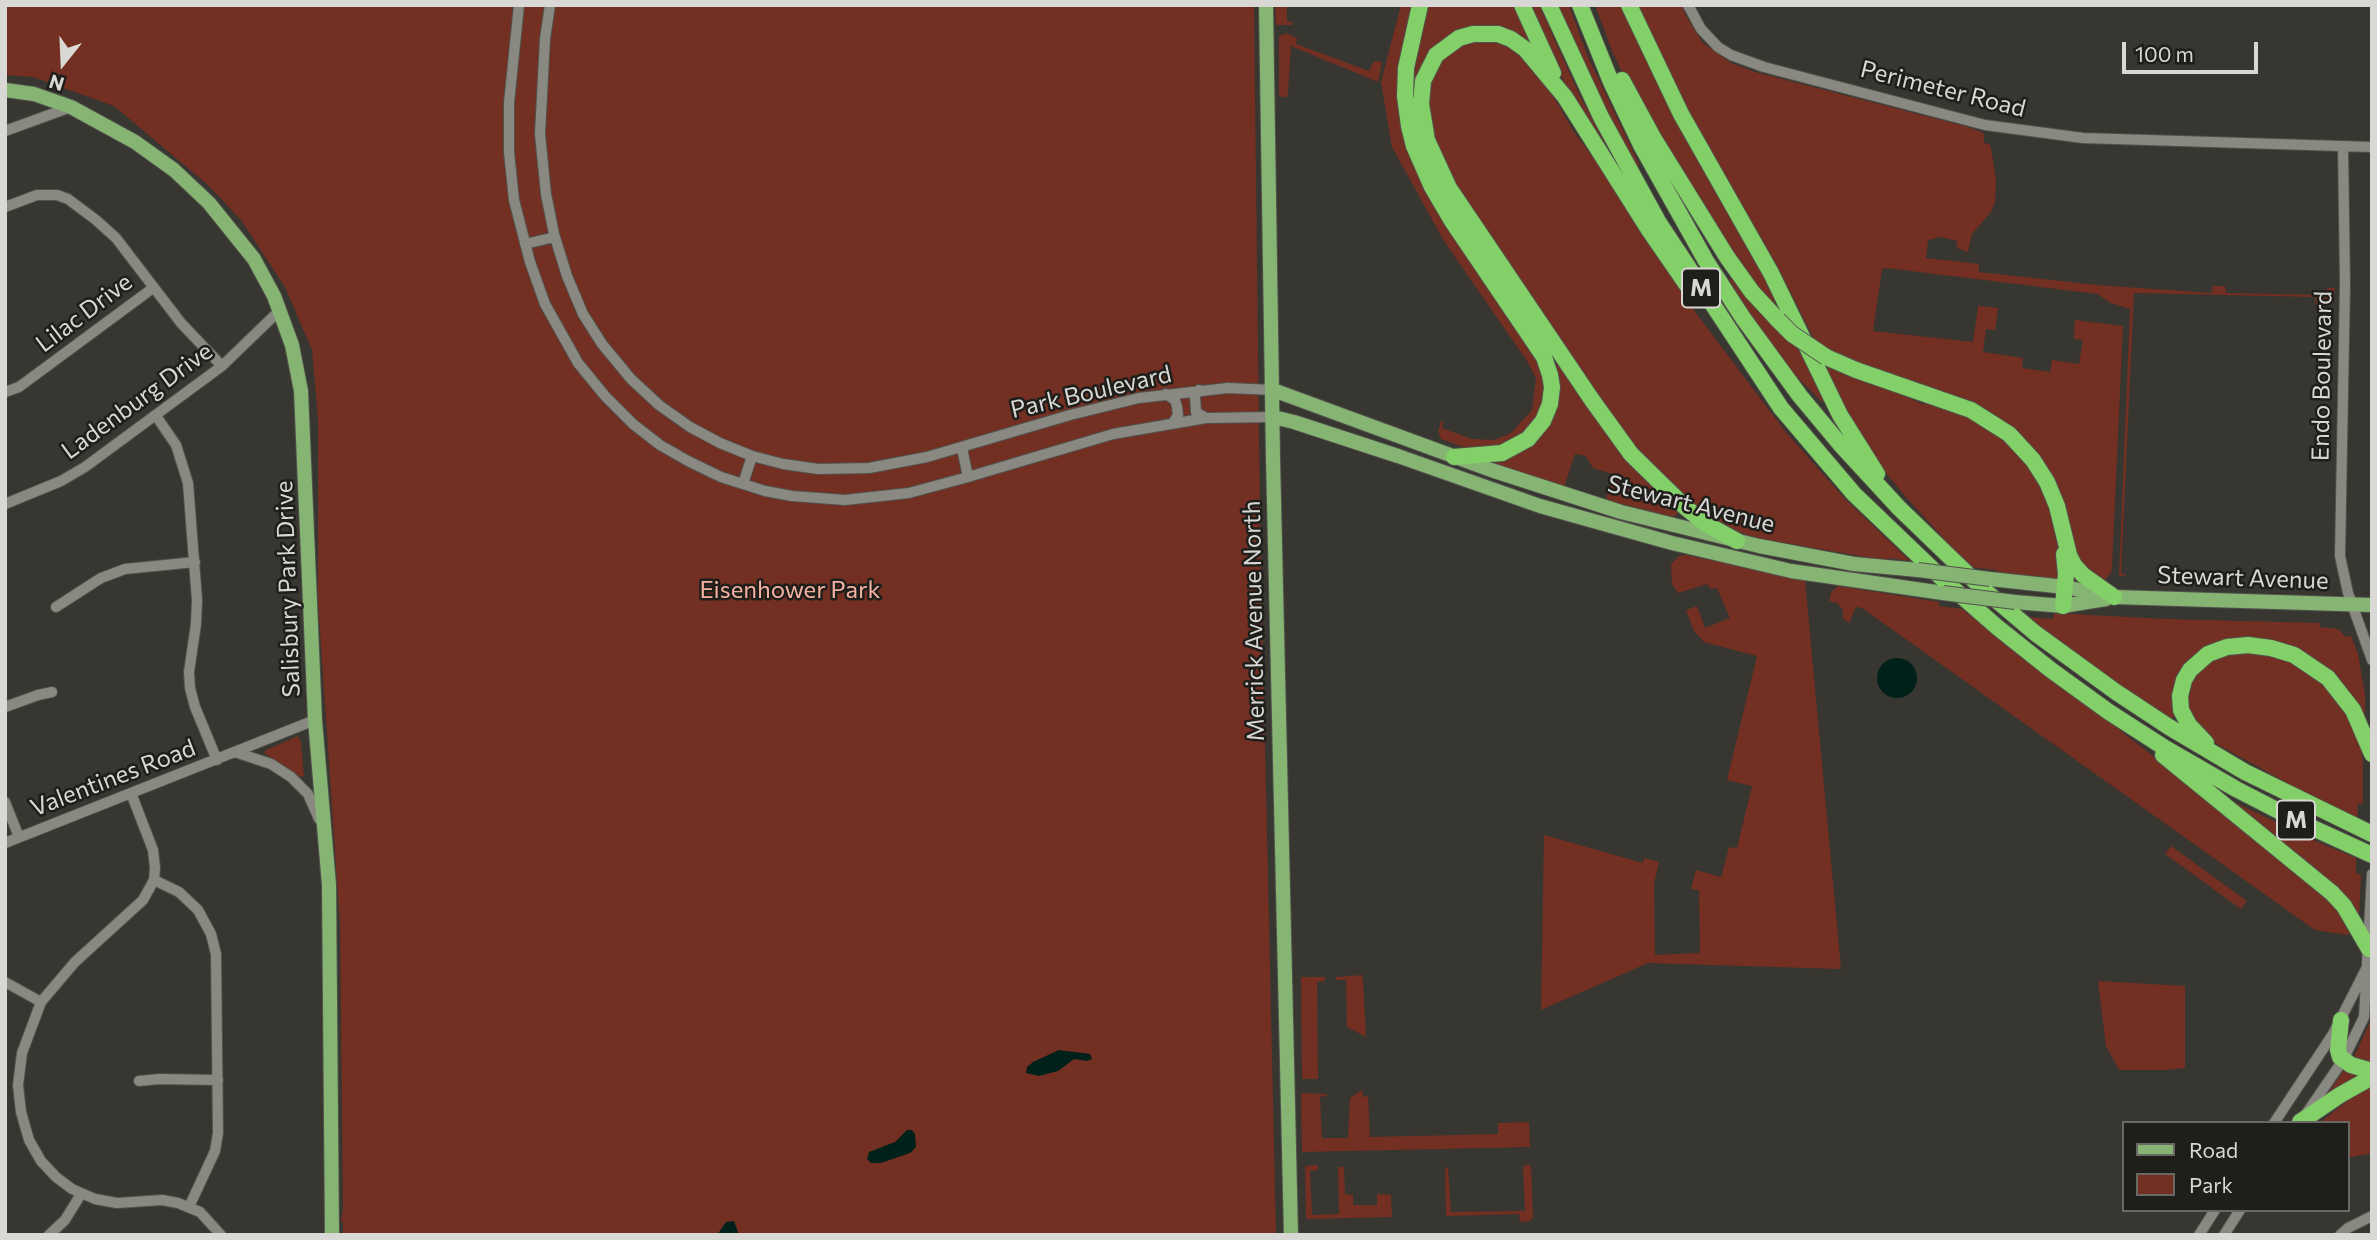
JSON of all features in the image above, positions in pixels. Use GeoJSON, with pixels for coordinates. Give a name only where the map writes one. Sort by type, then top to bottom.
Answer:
{"type":"FeatureCollection","features":[{"type":"Feature","properties":{"kind":"highway"},"geometry":{"type":"LineString","coordinates":[[1420,5],[1408,49],[1405,96],[1417,155],[1452,221],[1544,357],[1552,387],[1550,404],[1543,421],[1528,439],[1502,453],[1454,457]]}},
{"type":"Feature","properties":{"kind":"highway"},"geometry":{"type":"LineString","coordinates":[[1522,5],[1565,97],[1649,230],[1694,296],[1738,346]]}},
{"type":"Feature","properties":{"kind":"highway","name":"M"},"geometry":{"type":"LineString","coordinates":[[1549,5],[1601,117],[1660,223],[1781,408],[1863,503],[1997,627],[2051,670],[2136,729],[2252,798],[2372,855]]}},
{"type":"Feature","properties":{"kind":"highway","name":"M"},"geometry":{"type":"LineString","coordinates":[[1580,5],[1656,174],[1724,290],[1800,396],[1899,508],[1965,573],[2044,640],[2140,709],[2219,758],[2280,791],[2372,834]]}},
{"type":"Feature","properties":{"kind":"highway"},"geometry":{"type":"LineString","coordinates":[[1629,5],[1673,99],[1771,273],[1840,415],[1899,508]]}},
{"type":"Feature","properties":{"kind":"highway"},"geometry":{"type":"LineString","coordinates":[[1565,97],[1525,49],[1511,39],[1498,34],[1473,34],[1445,47],[1429,66],[1423,81],[1421,104],[1427,140],[1449,188],[1631,454],[1685,507],[1706,524],[1737,541]]}},
{"type":"Feature","properties":{"kind":"highway"},"geometry":{"type":"LineString","coordinates":[[1591,34],[1619,75],[1654,139],[1727,257],[1752,292],[1778,320],[1801,341],[1826,357],[1971,410],[2000,427],[2025,450],[2041,472],[2057,506],[2074,565],[2082,575],[2114,597]]}},
{"type":"Feature","properties":{"kind":"highway"},"geometry":{"type":"LineString","coordinates":[[2062,528],[2065,587],[2063,606]]}},
{"type":"Feature","properties":{"kind":"highway"},"geometry":{"type":"LineString","coordinates":[[2219,758],[2183,716],[2180,701],[2182,685],[2190,670],[2208,654],[2227,647],[2248,645],[2286,652],[2322,673],[2349,704],[2372,754]]}},
{"type":"Feature","properties":{"kind":"highway"},"geometry":{"type":"LineString","coordinates":[[2136,729],[2171,763],[2332,893],[2370,942]]}},
{"type":"Feature","properties":{"kind":"highway"},"geometry":{"type":"LineString","coordinates":[[2341,1020],[2338,1050],[2343,1060],[2355,1067],[2372,1070]]}},
{"type":"Feature","properties":{"kind":"highway"},"geometry":{"type":"LineString","coordinates":[[2301,1121],[2372,1077]]}},
{"type":"Feature","properties":{"kind":"main road","name":"Merrick Avenue North"},"geometry":{"type":"LineString","coordinates":[[1266,5],[1291,1235]]}},
{"type":"Feature","properties":{"kind":"main road","name":"Salisbury Park Drive"},"geometry":{"type":"LineString","coordinates":[[5,90],[34,94],[71,107],[135,142],[183,178],[209,203],[254,260],[280,310],[292,345],[302,391],[315,720],[329,885],[332,1235]]}},
{"type":"Feature","properties":{"kind":"main road","name":"Stewart Avenue"},"geometry":{"type":"LineString","coordinates":[[1273,390],[1562,494],[1672,526],[1854,564],[2065,587],[2114,597],[2372,605]]}},
{"type":"Feature","properties":{"kind":"main road","name":"Stewart Avenue"},"geometry":{"type":"LineString","coordinates":[[1273,417],[1376,448],[1540,506],[1672,543],[1791,571],[1943,593],[2063,606],[2114,597]]}},
{"type":"Feature","properties":{"kind":"main road"},"geometry":{"type":"LineString","coordinates":[[1491,470],[1500,492]]}},
{"type":"Feature","properties":{"kind":"main road"},"geometry":{"type":"LineString","coordinates":[[1540,506],[1562,494]]}},
{"type":"Feature","properties":{"kind":"main road"},"geometry":{"type":"LineString","coordinates":[[1655,538],[1672,526]]}},
{"type":"Feature","properties":{"kind":"main road"},"geometry":{"type":"LineString","coordinates":[[1672,526],[1672,543]]}},
{"type":"Feature","properties":{"kind":"street","name":"Park Boulevard"},"geometry":{"type":"LineString","coordinates":[[519,5],[509,103],[509,152],[514,200],[545,304],[578,363],[605,396],[633,424],[660,445],[688,461],[743,484],[792,496],[845,500],[909,493],[1113,434],[1206,418],[1273,417]]}},
{"type":"Feature","properties":{"kind":"street","name":"Park Boulevard"},"geometry":{"type":"LineString","coordinates":[[550,5],[545,39],[540,134],[546,194],[567,275],[583,314],[602,344],[631,379],[659,405],[719,443],[783,464],[818,468],[869,468],[962,448],[1070,415],[1167,394],[1228,388],[1273,390]]}},
{"type":"Feature","properties":{"kind":"street","name":"Perimeter Road"},"geometry":{"type":"LineString","coordinates":[[1688,5],[1701,30],[1718,47],[1731,55],[1764,67],[1985,125],[2082,138],[2372,147]]}},
{"type":"Feature","properties":{"kind":"street"},"geometry":{"type":"LineString","coordinates":[[5,131],[71,107]]}},
{"type":"Feature","properties":{"kind":"street","name":"Endo Boulevard"},"geometry":{"type":"LineString","coordinates":[[2343,147],[2345,284],[2339,543],[2344,580],[2372,660]]}},
{"type":"Feature","properties":{"kind":"street"},"geometry":{"type":"LineString","coordinates":[[5,206],[42,194],[68,199],[111,233],[187,330],[222,366]]}},
{"type":"Feature","properties":{"kind":"street"},"geometry":{"type":"LineString","coordinates":[[525,244],[555,237]]}},
{"type":"Feature","properties":{"kind":"street","name":"Lilac Drive"},"geometry":{"type":"LineString","coordinates":[[5,392],[19,387],[153,288]]}},
{"type":"Feature","properties":{"kind":"street","name":"Ladenburg Drive"},"geometry":{"type":"LineString","coordinates":[[5,504],[75,473],[156,416],[222,366],[280,310]]}},
{"type":"Feature","properties":{"kind":"street"},"geometry":{"type":"LineString","coordinates":[[1199,390],[1195,396],[1196,412],[1206,418]]}},
{"type":"Feature","properties":{"kind":"street"},"geometry":{"type":"LineString","coordinates":[[1167,394],[1175,400],[1177,407],[1178,415],[1173,423]]}},
{"type":"Feature","properties":{"kind":"street"},"geometry":{"type":"LineString","coordinates":[[156,416],[176,445],[190,495],[197,619],[190,661],[190,688],[217,760]]}},
{"type":"Feature","properties":{"kind":"street"},"geometry":{"type":"LineString","coordinates":[[962,448],[968,478]]}},
{"type":"Feature","properties":{"kind":"street"},"geometry":{"type":"LineString","coordinates":[[743,484],[752,456]]}},
{"type":"Feature","properties":{"kind":"street"},"geometry":{"type":"LineString","coordinates":[[56,607],[101,578],[125,569],[195,562]]}},
{"type":"Feature","properties":{"kind":"street"},"geometry":{"type":"LineString","coordinates":[[5,708],[52,692]]}},
{"type":"Feature","properties":{"kind":"street","name":"Valentines Road"},"geometry":{"type":"LineString","coordinates":[[5,843],[315,720]]}},
{"type":"Feature","properties":{"kind":"street","name":"Valentines Road"},"geometry":{"type":"LineString","coordinates":[[235,752],[271,764],[291,777],[308,794],[317,809],[325,836]]}},
{"type":"Feature","properties":{"kind":"street"},"geometry":{"type":"LineString","coordinates":[[131,793],[153,850],[154,880],[143,900],[63,975],[41,1002],[22,1053],[18,1085],[21,1112],[29,1140],[41,1161],[64,1184],[81,1194],[117,1203],[162,1200],[189,1207],[207,1219],[221,1235]]}},
{"type":"Feature","properties":{"kind":"street"},"geometry":{"type":"LineString","coordinates":[[5,802],[19,837]]}},
{"type":"Feature","properties":{"kind":"street"},"geometry":{"type":"LineString","coordinates":[[2301,1121],[2343,1060],[2364,1017],[2372,874]]}},
{"type":"Feature","properties":{"kind":"street"},"geometry":{"type":"LineString","coordinates":[[154,880],[173,888],[190,901],[204,918],[211,934],[217,965],[219,1125],[216,1146],[189,1207]]}},
{"type":"Feature","properties":{"kind":"street"},"geometry":{"type":"LineString","coordinates":[[2275,1121],[2341,1020],[2367,970]]}},
{"type":"Feature","properties":{"kind":"street"},"geometry":{"type":"LineString","coordinates":[[5,982],[41,1002]]}},
{"type":"Feature","properties":{"kind":"street"},"geometry":{"type":"LineString","coordinates":[[139,1081],[218,1080]]}},
{"type":"Feature","properties":{"kind":"street"},"geometry":{"type":"LineString","coordinates":[[49,1235],[65,1220],[81,1194]]}},
{"type":"Feature","properties":{"kind":"street"},"geometry":{"type":"LineString","coordinates":[[2199,1235],[2214,1212]]}},
{"type":"Feature","properties":{"kind":"street"},"geometry":{"type":"LineString","coordinates":[[2224,1235],[2238,1212]]}},
{"type":"Feature","properties":{"kind":"street"},"geometry":{"type":"LineString","coordinates":[[2340,1235],[2372,1216]]}},
{"type":"Feature","properties":{"kind":"green space","name":"Eisenhower Park"},"geometry":{"type":"Polygon","coordinates":[[[5,5],[1254,5],[1260,521],[1276,1235],[343,1235],[340,924],[318,602],[318,419],[312,350],[285,287],[241,220],[208,185],[114,106],[33,77],[5,75],[5,5]]]}},
{"type":"Feature","properties":{"kind":"green space"},"geometry":{"type":"Polygon","coordinates":[[[1275,5],[1287,5],[1287,21],[1293,22],[1292,25],[1276,25],[1275,5]]]}},
{"type":"Feature","properties":{"kind":"green space"},"geometry":{"type":"Polygon","coordinates":[[[1401,5],[1416,5],[1404,127],[1538,357],[1547,395],[1539,417],[1524,436],[1504,447],[1468,449],[1441,439],[1438,431],[1444,420],[1442,428],[1472,439],[1494,440],[1511,433],[1532,410],[1536,378],[1444,241],[1392,147],[1381,82],[1401,5]]]}},
{"type":"Feature","properties":{"kind":"green space"},"geometry":{"type":"Polygon","coordinates":[[[1427,5],[1514,5],[1535,48],[1513,36],[1441,43],[1423,62],[1417,80],[1410,79],[1427,5]]]}},
{"type":"Feature","properties":{"kind":"green space"},"geometry":{"type":"Polygon","coordinates":[[[1527,5],[1539,5],[1579,94],[1611,155],[1607,157],[1571,96],[1527,5]]]}},
{"type":"Feature","properties":{"kind":"green space"},"geometry":{"type":"Polygon","coordinates":[[[1558,5],[1569,5],[1588,57],[1640,166],[1635,165],[1609,117],[1558,5]]]}},
{"type":"Feature","properties":{"kind":"green space"},"geometry":{"type":"Polygon","coordinates":[[[1595,5],[1623,5],[1758,264],[1781,316],[1751,281],[1640,109],[1612,51],[1595,5]]]}},
{"type":"Feature","properties":{"kind":"green space"},"geometry":{"type":"Polygon","coordinates":[[[1638,5],[1682,5],[1703,43],[1731,63],[1755,72],[1984,133],[1984,143],[1991,147],[1996,181],[1995,202],[1991,212],[1972,234],[1968,252],[1957,248],[1957,241],[1941,237],[1928,240],[1926,258],[1979,264],[1979,272],[2097,285],[2212,293],[2213,286],[2225,286],[2226,293],[2323,295],[2328,288],[2335,288],[2333,304],[2316,306],[2315,297],[2134,293],[2121,573],[2127,576],[2119,576],[2130,309],[2111,303],[2097,294],[1882,269],[1873,331],[1973,342],[1978,306],[1998,308],[1995,330],[1986,329],[1983,352],[2023,358],[2022,368],[2050,372],[2052,360],[2079,364],[2083,340],[2074,339],[2075,320],[2123,326],[2112,566],[2111,573],[2104,581],[2075,563],[2067,522],[2012,431],[1817,345],[1779,269],[1687,108],[1638,5]]]}},
{"type":"Feature","properties":{"kind":"green space"},"geometry":{"type":"Polygon","coordinates":[[[1286,33],[1297,38],[1296,44],[1369,71],[1374,61],[1382,62],[1378,82],[1291,46],[1288,92],[1287,97],[1282,97],[1279,95],[1279,36],[1286,33]]]}},
{"type":"Feature","properties":{"kind":"green space"},"geometry":{"type":"Polygon","coordinates":[[[1489,39],[1514,48],[1539,72],[1574,132],[1623,198],[1696,313],[1785,431],[1845,499],[1910,561],[1889,558],[1888,561],[1752,537],[1710,520],[1666,485],[1611,420],[1441,164],[1428,125],[1426,98],[1431,74],[1447,53],[1466,42],[1489,39]]]}},
{"type":"Feature","properties":{"kind":"green space"},"geometry":{"type":"Polygon","coordinates":[[[1726,279],[1733,279],[1762,315],[1800,350],[1824,400],[1822,402],[1792,372],[1726,279]]]}},
{"type":"Feature","properties":{"kind":"green space"},"geometry":{"type":"Polygon","coordinates":[[[1559,364],[1626,459],[1680,512],[1673,517],[1606,500],[1612,474],[1593,468],[1586,456],[1575,454],[1564,487],[1493,464],[1494,461],[1500,463],[1500,458],[1536,440],[1554,366],[1559,364]]]}},
{"type":"Feature","properties":{"kind":"green space"},"geometry":{"type":"Polygon","coordinates":[[[1826,366],[1924,405],[1925,401],[1974,419],[2012,446],[2029,465],[2053,515],[2060,544],[2059,579],[1997,576],[1996,570],[1970,567],[1869,452],[1871,449],[1844,406],[1826,366]]]}},
{"type":"Feature","properties":{"kind":"green space"},"geometry":{"type":"Polygon","coordinates":[[[1686,555],[1805,580],[1841,969],[1648,963],[1541,1010],[1544,835],[1643,863],[1644,858],[1659,862],[1654,884],[1655,955],[1700,953],[1699,890],[1691,889],[1696,870],[1721,877],[1729,847],[1737,848],[1752,786],[1727,780],[1757,656],[1704,642],[1694,631],[1686,610],[1697,606],[1705,628],[1730,618],[1717,588],[1711,589],[1707,584],[1678,593],[1672,584],[1671,564],[1679,556],[1686,555]]]}},
{"type":"Feature","properties":{"kind":"green space"},"geometry":{"type":"Polygon","coordinates":[[[1838,586],[1939,602],[1939,606],[1962,609],[2152,755],[2331,899],[2351,931],[2349,934],[2315,930],[1862,608],[1856,607],[1849,623],[1843,618],[1843,610],[1837,603],[1829,601],[1831,592],[1838,586]]]}},
{"type":"Feature","properties":{"kind":"green space"},"geometry":{"type":"Polygon","coordinates":[[[2054,613],[2320,623],[2320,627],[2338,629],[2346,637],[2351,636],[2358,654],[2365,694],[2365,720],[2282,648],[2202,655],[2178,716],[2171,718],[2127,690],[2029,617],[2053,619],[2054,613]]]}},
{"type":"Feature","properties":{"kind":"green space"},"geometry":{"type":"Polygon","coordinates":[[[2248,650],[2294,661],[2316,674],[2352,721],[2350,724],[2361,747],[2363,764],[2363,804],[2358,803],[2357,821],[2211,741],[2185,709],[2190,681],[2203,664],[2224,653],[2248,650]]]}},
{"type":"Feature","properties":{"kind":"green space"},"geometry":{"type":"Polygon","coordinates":[[[298,736],[304,776],[301,777],[264,753],[298,736]]]}},
{"type":"Feature","properties":{"kind":"green space"},"geometry":{"type":"Polygon","coordinates":[[[2228,799],[2356,858],[2356,873],[2361,875],[2359,916],[2354,916],[2228,799]]]}},
{"type":"Feature","properties":{"kind":"green space"},"geometry":{"type":"Polygon","coordinates":[[[2171,846],[2247,901],[2241,909],[2165,854],[2171,846]]]}},
{"type":"Feature","properties":{"kind":"green space"},"geometry":{"type":"Polygon","coordinates":[[[1362,975],[1366,1037],[1347,1027],[1346,980],[1336,980],[1336,977],[1362,975]]]}},
{"type":"Feature","properties":{"kind":"green space"},"geometry":{"type":"Polygon","coordinates":[[[1301,977],[1325,977],[1325,981],[1317,982],[1318,1079],[1302,1079],[1301,977]]]}},
{"type":"Feature","properties":{"kind":"green space"},"geometry":{"type":"Polygon","coordinates":[[[2098,981],[2185,986],[2185,1068],[2119,1070],[2106,1046],[2098,981]]]}},
{"type":"Feature","properties":{"kind":"green space"},"geometry":{"type":"Polygon","coordinates":[[[2372,1018],[2372,1068],[2352,1061],[2372,1018]]]}},
{"type":"Feature","properties":{"kind":"green space"},"geometry":{"type":"Polygon","coordinates":[[[2345,1069],[2362,1074],[2331,1094],[2328,1093],[2345,1069]]]}},
{"type":"Feature","properties":{"kind":"green space"},"geometry":{"type":"Polygon","coordinates":[[[2372,1083],[2372,1153],[2349,1158],[2349,1121],[2322,1121],[2345,1103],[2345,1099],[2372,1083]]]}},
{"type":"Feature","properties":{"kind":"green space"},"geometry":{"type":"Polygon","coordinates":[[[1362,1090],[1363,1097],[1368,1096],[1370,1137],[1498,1134],[1498,1123],[1529,1122],[1530,1147],[1302,1152],[1301,1093],[1327,1094],[1320,1097],[1322,1138],[1348,1138],[1350,1098],[1362,1090]]]}},
{"type":"Feature","properties":{"kind":"green space"},"geometry":{"type":"Polygon","coordinates":[[[1528,1164],[1531,1166],[1533,1217],[1530,1221],[1520,1222],[1519,1214],[1446,1216],[1445,1168],[1448,1167],[1451,1212],[1525,1211],[1523,1167],[1528,1164]]]}},
{"type":"Feature","properties":{"kind":"green space"},"geometry":{"type":"Polygon","coordinates":[[[1318,1165],[1318,1170],[1310,1171],[1312,1215],[1339,1214],[1338,1167],[1344,1167],[1345,1194],[1353,1195],[1353,1205],[1377,1205],[1377,1194],[1391,1195],[1392,1217],[1306,1219],[1305,1166],[1318,1165]]]}},
{"type":"Feature","properties":{"kind":"water"},"geometry":{"type":"Polygon","coordinates":[[[1897,658],[1911,664],[1917,678],[1911,692],[1897,698],[1883,692],[1877,678],[1883,664],[1897,658]]]}},
{"type":"Feature","properties":{"kind":"water"},"geometry":{"type":"Polygon","coordinates":[[[1059,1050],[1090,1054],[1092,1059],[1074,1059],[1058,1071],[1039,1076],[1026,1073],[1027,1067],[1033,1062],[1059,1050]]]}},
{"type":"Feature","properties":{"kind":"water"},"geometry":{"type":"Polygon","coordinates":[[[907,1130],[912,1130],[915,1134],[916,1147],[910,1153],[881,1163],[871,1163],[867,1159],[869,1152],[895,1142],[907,1130]]]}},
{"type":"Feature","properties":{"kind":"water"},"geometry":{"type":"Polygon","coordinates":[[[734,1221],[739,1235],[717,1235],[726,1222],[734,1221]]]}}]}
